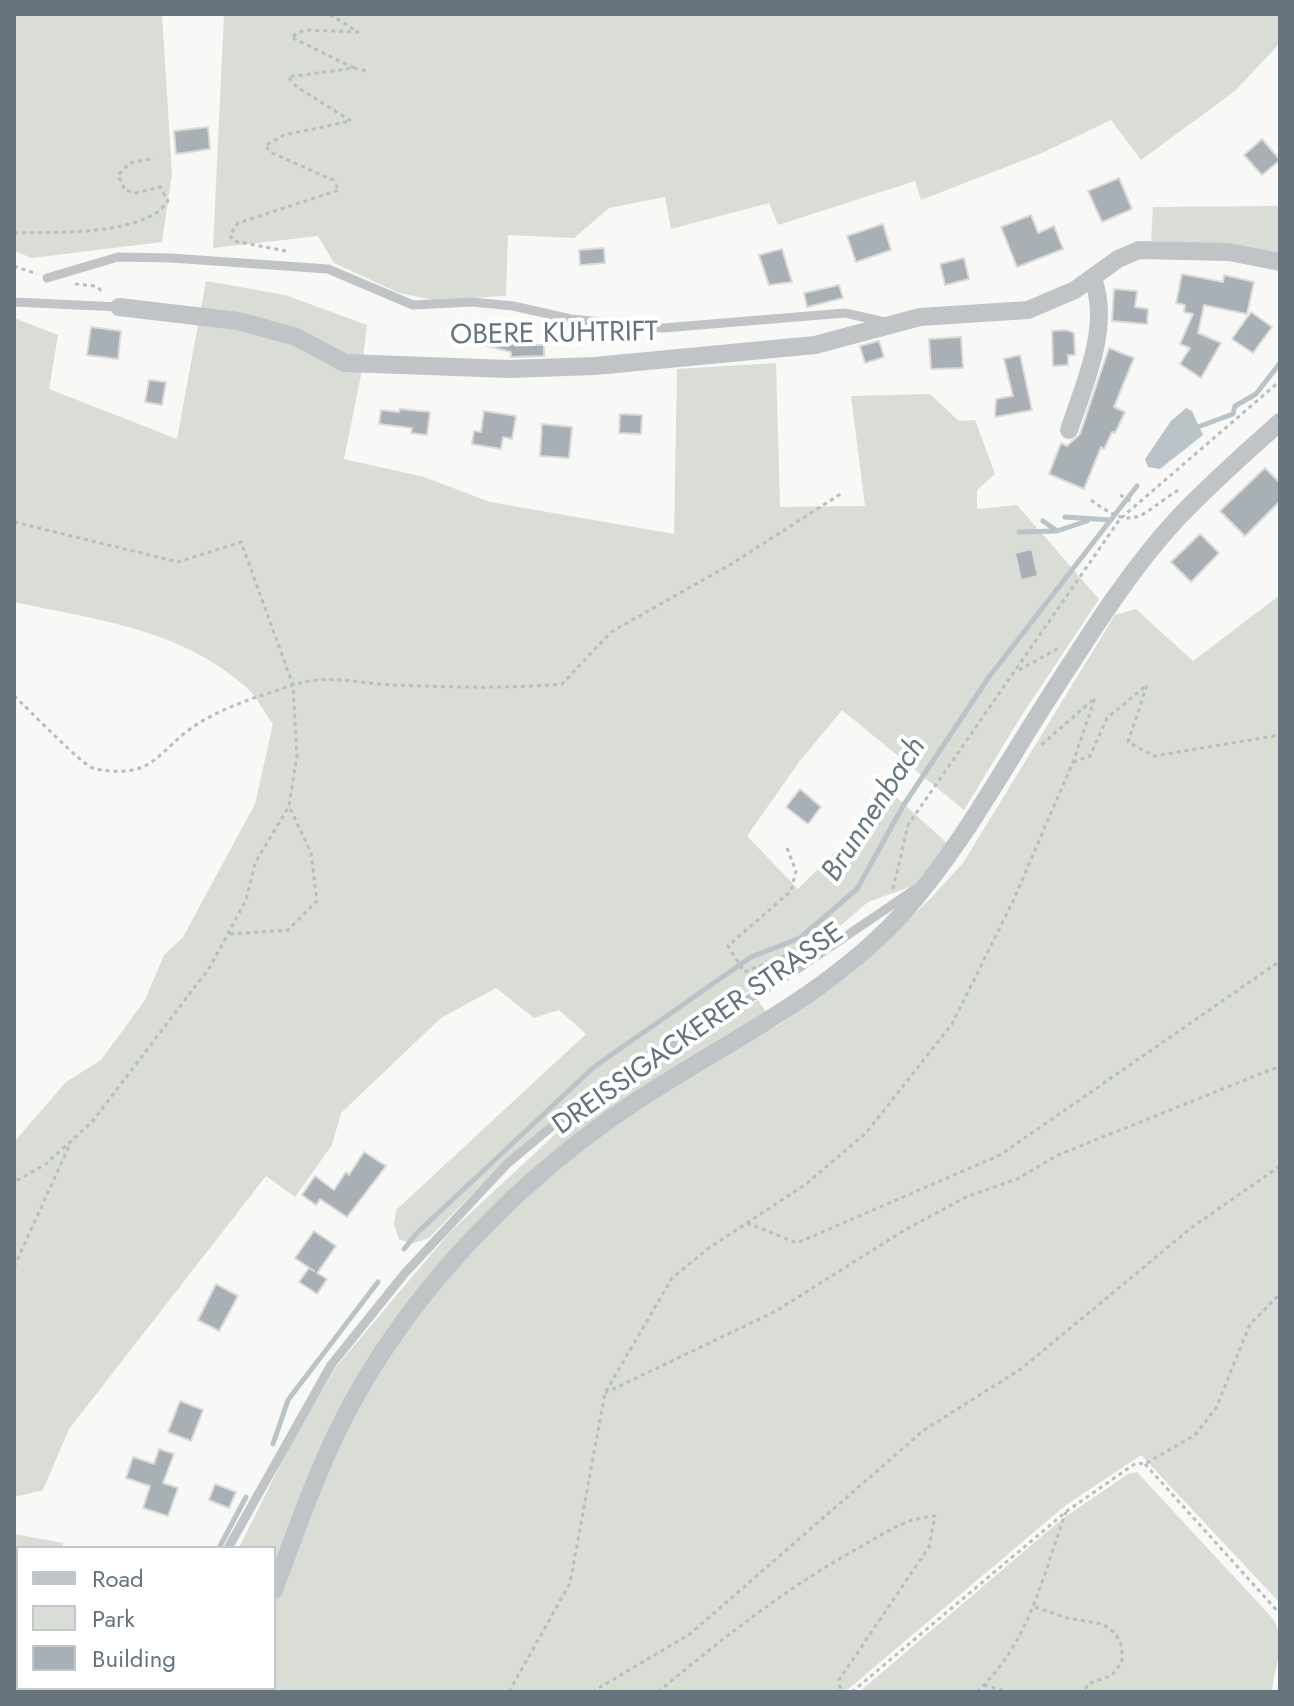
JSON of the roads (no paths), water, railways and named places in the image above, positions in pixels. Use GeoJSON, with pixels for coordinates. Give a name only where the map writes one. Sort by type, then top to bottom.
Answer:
{"type":"FeatureCollection","features":[{"type":"Feature","properties":{"kind":"street","name":"OBERE KUHTRIFT"},"geometry":{"type":"LineString","coordinates":[[119,307],[238,321],[296,337],[345,363],[509,369],[595,366],[769,350],[829,342],[888,323],[1028,310],[1093,279],[1118,259],[1139,250],[1229,252],[1280,262]]}},
{"type":"Feature","properties":{"kind":"street"},"geometry":{"type":"LineString","coordinates":[[1069,430],[1092,362],[1099,304],[1093,279]]}},
{"type":"Feature","properties":{"kind":"street","name":"DREISSIGACKERER STRASSE"},"geometry":{"type":"LineString","coordinates":[[276,1585],[313,1485],[353,1401],[405,1322],[464,1248],[490,1221],[597,1131],[825,983],[898,918],[933,879],[1076,657],[1159,541],[1280,422]]}},
{"type":"Feature","properties":{"kind":"lane"},"geometry":{"type":"LineString","coordinates":[[47,278],[118,257],[171,258],[328,269],[413,305],[472,302],[513,306],[571,319],[663,328],[845,313],[888,323]]}},
{"type":"Feature","properties":{"kind":"lane","name":"OBERE KUHTRIFT"},"geometry":{"type":"LineString","coordinates":[[14,302],[119,307]]}},
{"type":"Feature","properties":{"kind":"lane"},"geometry":{"type":"LineString","coordinates":[[229,1546],[331,1365],[405,1273],[508,1163],[581,1102],[627,1071],[796,970],[876,913],[933,879]]}},
{"type":"Feature","properties":{"kind":"waterway","name":"Brunnenbach"},"geometry":{"type":"LineString","coordinates":[[1195,428],[1233,414],[1235,406],[1256,394],[1280,363]]}},
{"type":"Feature","properties":{"kind":"waterway","name":"Brunnenbach"},"geometry":{"type":"LineString","coordinates":[[404,1249],[417,1233],[594,1067],[751,957],[800,938],[857,889],[903,806],[989,677],[1137,486]]}},
{"type":"Feature","properties":{"kind":"waterway"},"geometry":{"type":"LineString","coordinates":[[1065,517],[1111,520]]}},
{"type":"Feature","properties":{"kind":"waterway"},"geometry":{"type":"LineString","coordinates":[[1043,521],[1057,531],[1087,521]]}},
{"type":"Feature","properties":{"kind":"waterway"},"geometry":{"type":"LineString","coordinates":[[1019,532],[1057,531]]}},
{"type":"Feature","properties":{"kind":"waterway","name":"Brunnenbach"},"geometry":{"type":"LineString","coordinates":[[273,1444],[288,1400],[378,1282]]}},
{"type":"Feature","properties":{"kind":"waterway","name":"Brunnenbach"},"geometry":{"type":"LineString","coordinates":[[220,1546],[246,1497]]}}]}
